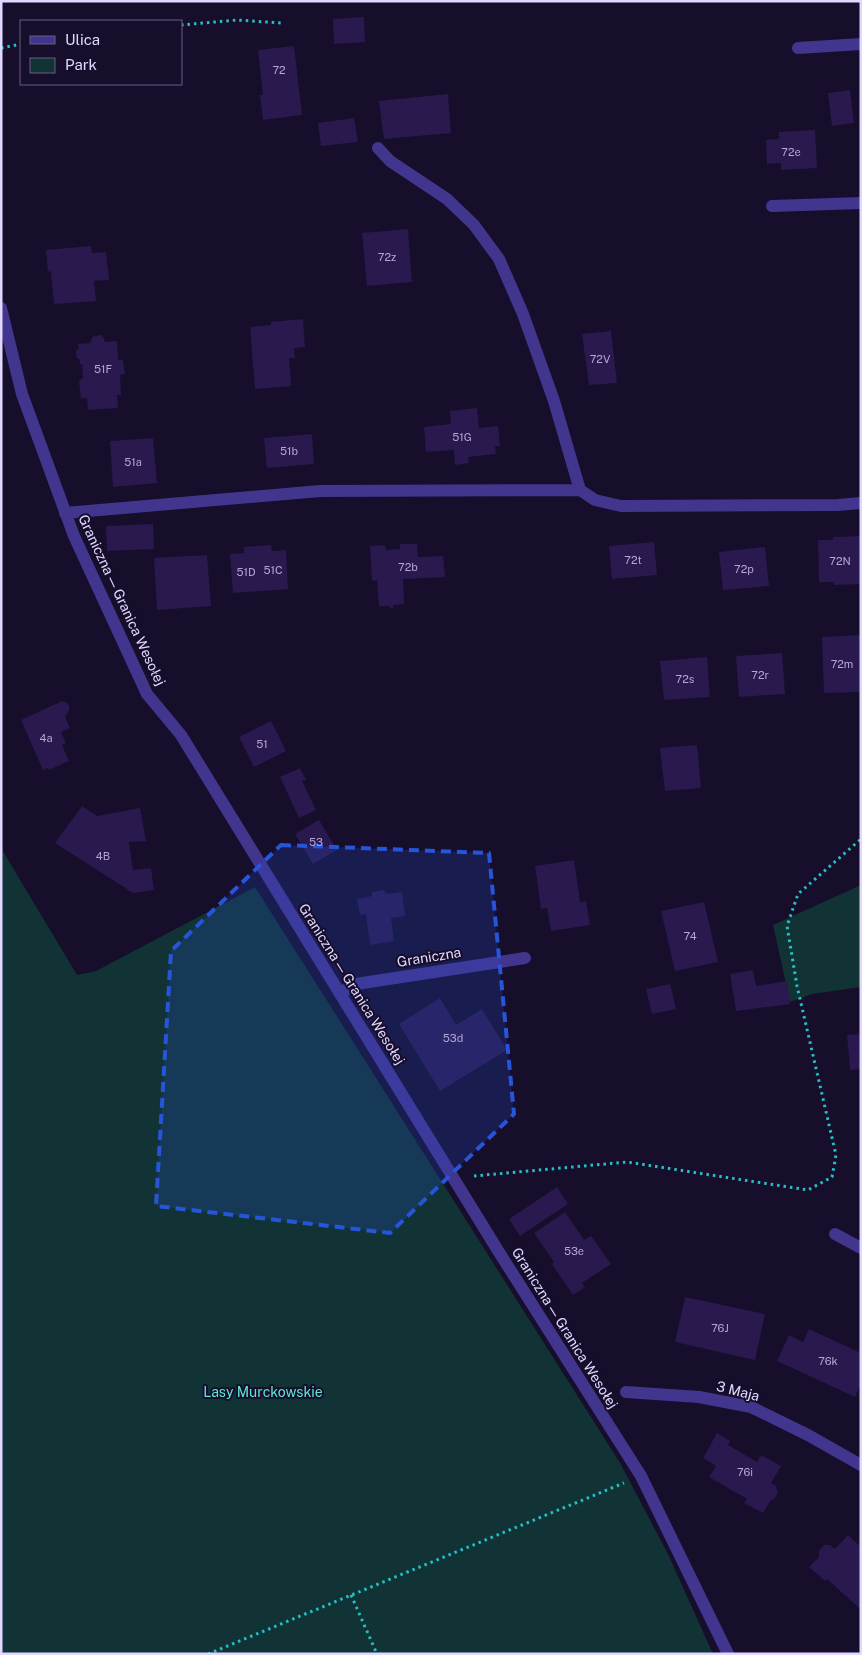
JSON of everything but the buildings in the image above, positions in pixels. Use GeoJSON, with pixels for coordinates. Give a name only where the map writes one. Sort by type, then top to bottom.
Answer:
{"type":"FeatureCollection","features":[{"type":"Feature","properties":{"kind":"street"},"geometry":{"type":"LineString","coordinates":[[798,48],[861,44]]}},
{"type":"Feature","properties":{"kind":"street"},"geometry":{"type":"LineString","coordinates":[[378,148],[390,161],[446,199],[474,225],[499,259],[523,314],[554,401],[580,490]]}},
{"type":"Feature","properties":{"kind":"street"},"geometry":{"type":"LineString","coordinates":[[772,206],[861,202]]}},
{"type":"Feature","properties":{"kind":"street","name":"Graniczna — Granica Wesołej"},"geometry":{"type":"LineString","coordinates":[[1,308],[22,394],[65,513],[147,694],[181,735],[502,1258],[641,1476],[728,1654]]}},
{"type":"Feature","properties":{"kind":"street"},"geometry":{"type":"LineString","coordinates":[[65,513],[320,491],[580,490],[596,500],[621,506],[828,505],[861,503]]}},
{"type":"Feature","properties":{"kind":"street","name":"Graniczna"},"geometry":{"type":"LineString","coordinates":[[340,993],[356,984],[525,958]]}},
{"type":"Feature","properties":{"kind":"street"},"geometry":{"type":"LineString","coordinates":[[835,1234],[861,1248]]}},
{"type":"Feature","properties":{"kind":"street","name":"3 Maja"},"geometry":{"type":"LineString","coordinates":[[626,1392],[699,1397],[752,1406],[861,1465]]}},
{"type":"Feature","properties":{"kind":"path"},"geometry":{"type":"LineString","coordinates":[[182,25],[237,20],[281,23]]}},
{"type":"Feature","properties":{"kind":"path"},"geometry":{"type":"LineString","coordinates":[[1,48],[20,44]]}},
{"type":"Feature","properties":{"kind":"path"},"geometry":{"type":"LineString","coordinates":[[454,1177],[627,1162],[808,1190],[832,1177],[836,1155],[797,986],[787,926],[798,894],[861,840]]}},
{"type":"Feature","properties":{"kind":"path"},"geometry":{"type":"LineString","coordinates":[[208,1654],[641,1476]]}},
{"type":"Feature","properties":{"kind":"path"},"geometry":{"type":"LineString","coordinates":[[351,1595],[377,1654]]}},
{"type":"Feature","properties":{"kind":"highlighted area"},"geometry":{"type":"Polygon","coordinates":[[[281,845],[489,853],[514,1114],[390,1233],[156,1206],[171,951],[281,845]]]}},
{"type":"Feature","properties":{"kind":"green space","name":"Lasy Murckowskie"},"geometry":{"type":"Polygon","coordinates":[[[1,848],[77,975],[96,971],[255,887],[620,1463],[668,1554],[713,1654],[1,1654],[1,848]]]}},
{"type":"Feature","properties":{"kind":"green space"},"geometry":{"type":"Polygon","coordinates":[[[861,885],[861,987],[812,994],[790,1002],[773,925],[861,885]]]}}]}
